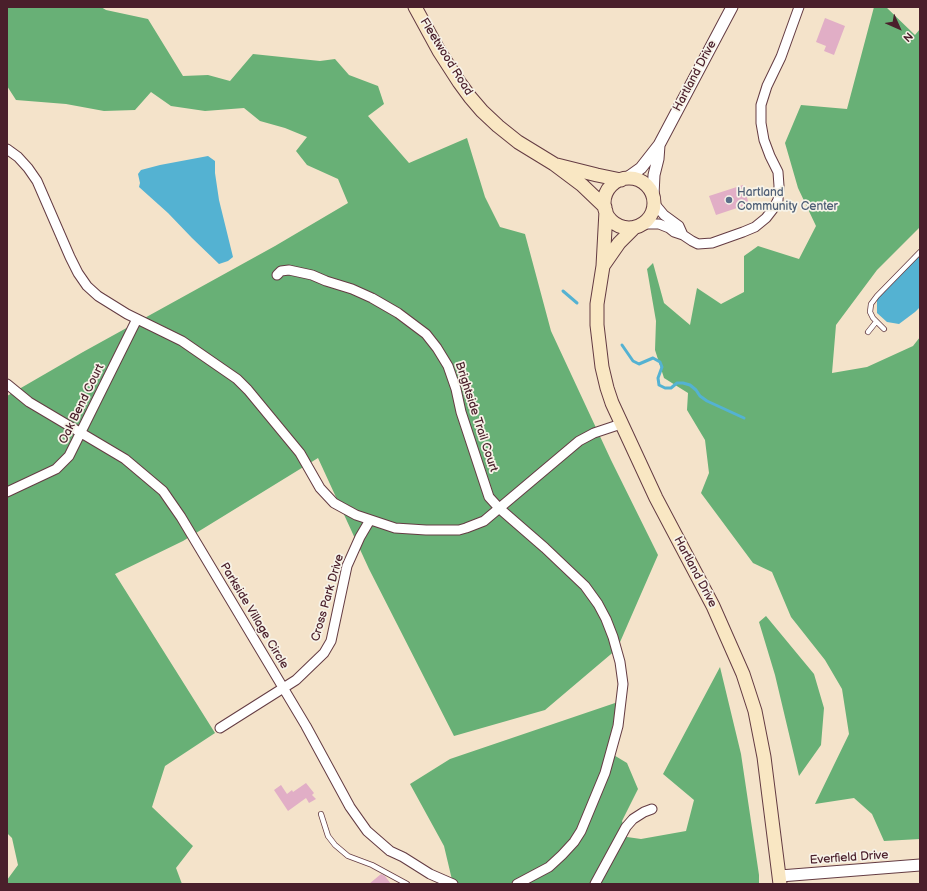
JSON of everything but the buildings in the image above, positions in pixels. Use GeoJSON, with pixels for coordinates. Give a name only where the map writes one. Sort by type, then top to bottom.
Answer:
{"type":"FeatureCollection","features":[{"type":"Feature","properties":{"kind":"main road","name":"Fleetwood Road"},"geometry":{"type":"LineString","coordinates":[[415,7],[440,51],[470,97],[508,134],[524,146],[554,164],[582,185],[605,209]]}},
{"type":"Feature","properties":{"kind":"main road","name":"Fleetwood Road"},"geometry":{"type":"LineString","coordinates":[[554,164],[624,179]]}},
{"type":"Feature","properties":{"kind":"main road"},"geometry":{"type":"LineString","coordinates":[[624,179],[635,179],[643,182],[649,188],[653,199]]}},
{"type":"Feature","properties":{"kind":"main road","name":"Hartland Drive"},"geometry":{"type":"LineString","coordinates":[[624,179],[612,185],[607,191],[605,199],[603,266],[597,304],[599,348],[602,366],[607,388],[621,424],[656,498],[713,606],[743,674],[755,711],[764,757],[780,880]]}},
{"type":"Feature","properties":{"kind":"main road","name":"Hartland Drive"},"geometry":{"type":"LineString","coordinates":[[603,266],[615,248],[648,218],[652,211],[653,199]]}},
{"type":"Feature","properties":{"kind":"main road"},"geometry":{"type":"LineString","coordinates":[[605,209],[612,221],[619,226],[627,228],[639,225]]}},
{"type":"Feature","properties":{"kind":"street","name":"Hartland Drive"},"geometry":{"type":"LineString","coordinates":[[624,179],[641,168],[659,145],[732,7]]}},
{"type":"Feature","properties":{"kind":"street"},"geometry":{"type":"LineString","coordinates":[[639,225],[659,224],[698,244],[712,243],[755,227],[766,218],[773,209],[778,200],[778,172],[764,140],[761,123],[761,105],[767,86],[781,57],[799,7]]}},
{"type":"Feature","properties":{"kind":"street","name":"Hartland Drive"},"geometry":{"type":"LineString","coordinates":[[653,199],[654,176],[658,159],[659,145]]}},
{"type":"Feature","properties":{"kind":"street"},"geometry":{"type":"LineString","coordinates":[[7,149],[23,163],[37,182],[67,251],[78,273],[87,286],[98,296],[137,319],[182,341],[237,379],[248,390],[300,453],[320,488],[334,503],[356,515],[395,528],[459,530],[484,521],[579,441],[594,433],[621,424]]}},
{"type":"Feature","properties":{"kind":"street"},"geometry":{"type":"LineString","coordinates":[[653,199],[664,215],[679,226],[683,235]]}},
{"type":"Feature","properties":{"kind":"street","name":"Brightside Trail Court"},"geometry":{"type":"LineString","coordinates":[[277,275],[281,271],[289,270],[312,275],[352,289],[372,298],[398,313],[426,334],[448,366],[456,389],[463,418],[489,497],[498,508]]}},
{"type":"Feature","properties":{"kind":"street","name":"Oak Bend Court"},"geometry":{"type":"LineString","coordinates":[[7,492],[56,469],[72,452],[137,319]]}},
{"type":"Feature","properties":{"kind":"street","name":"Parkside Village Circle"},"geometry":{"type":"LineString","coordinates":[[7,384],[29,402],[125,459],[163,491],[284,688],[350,807],[368,831],[390,851],[403,857],[430,874],[453,884]]}},
{"type":"Feature","properties":{"kind":"street"},"geometry":{"type":"LineString","coordinates":[[498,508],[545,548],[584,586],[598,604],[613,637],[620,662],[623,684],[618,726],[613,748],[605,773],[580,831],[574,842],[549,867],[517,884]]}},
{"type":"Feature","properties":{"kind":"street","name":"Cross Park Drive"},"geometry":{"type":"LineString","coordinates":[[220,728],[301,676],[328,647],[347,566],[360,537],[370,520]]}},
{"type":"Feature","properties":{"kind":"street"},"geometry":{"type":"LineString","coordinates":[[594,884],[626,827],[639,815],[652,809]]}},
{"type":"Feature","properties":{"kind":"street","name":"Everfield Drive"},"geometry":{"type":"LineString","coordinates":[[780,880],[920,866]]}},
{"type":"Feature","properties":{"kind":"lane"},"geometry":{"type":"LineString","coordinates":[[884,329],[876,322],[870,312],[871,304],[920,252]]}},
{"type":"Feature","properties":{"kind":"lane"},"geometry":{"type":"LineString","coordinates":[[868,332],[876,322]]}},
{"type":"Feature","properties":{"kind":"lane"},"geometry":{"type":"LineString","coordinates":[[321,814],[328,836],[335,845],[348,856],[372,865],[408,884]]}},
{"type":"Feature","properties":{"kind":"green space"},"geometry":{"type":"Polygon","coordinates":[[[7,7],[101,7],[106,10],[148,19],[183,76],[208,75],[230,81],[253,54],[320,61],[335,59],[349,75],[378,86],[384,104],[368,116],[409,163],[467,138],[485,197],[500,227],[525,234],[551,331],[611,460],[658,555],[617,649],[545,710],[454,736],[369,569],[318,458],[183,541],[115,574],[215,733],[165,766],[152,807],[193,846],[176,868],[182,884],[7,884],[7,880],[18,865],[12,838],[7,833],[7,396],[83,352],[275,246],[348,203],[338,179],[307,165],[296,151],[307,137],[285,128],[260,121],[244,108],[205,111],[171,106],[151,92],[135,110],[104,111],[66,104],[16,100],[7,86],[7,7]]]}},
{"type":"Feature","properties":{"kind":"green space"},"geometry":{"type":"Polygon","coordinates":[[[874,7],[886,7],[915,35],[920,29],[920,227],[877,270],[836,325],[832,373],[867,367],[913,346],[920,337],[920,839],[884,841],[872,814],[854,798],[815,804],[849,734],[842,689],[825,660],[791,617],[772,572],[753,563],[701,493],[709,473],[705,440],[687,410],[688,393],[664,378],[655,350],[656,321],[647,269],[653,263],[664,303],[690,325],[697,288],[721,304],[744,292],[744,256],[758,246],[799,259],[816,226],[798,188],[785,143],[801,105],[847,109],[874,7]]]}},
{"type":"Feature","properties":{"kind":"green space"},"geometry":{"type":"Polygon","coordinates":[[[766,616],[814,674],[824,708],[821,745],[799,776],[775,675],[759,622],[766,616]]]}},
{"type":"Feature","properties":{"kind":"green space"},"geometry":{"type":"Polygon","coordinates":[[[720,667],[741,754],[759,875],[759,884],[453,884],[444,846],[410,784],[450,759],[618,702],[607,751],[627,763],[638,789],[622,821],[627,837],[641,839],[686,831],[694,800],[663,774],[720,667]]]}},
{"type":"Feature","properties":{"kind":"water"},"geometry":{"type":"Polygon","coordinates":[[[208,156],[215,161],[215,173],[219,200],[233,257],[228,261],[219,264],[168,213],[139,187],[140,183],[138,174],[141,170],[208,156]]]}},
{"type":"Feature","properties":{"kind":"water"},"geometry":{"type":"Polygon","coordinates":[[[920,255],[920,307],[899,324],[887,322],[877,313],[877,298],[920,255]]]}},
{"type":"Feature","properties":{"kind":"waterway"},"geometry":{"type":"LineString","coordinates":[[563,291],[577,303]]}},
{"type":"Feature","properties":{"kind":"waterway"},"geometry":{"type":"LineString","coordinates":[[622,345],[633,361],[639,364],[653,358],[660,362],[662,367],[658,378],[659,385],[665,388],[671,388],[677,383],[690,385],[707,401],[744,418]]}},
{"type":"Feature","properties":{"kind":"place","name":"Hartland Community Center"},"geometry":{"type":"Point","coordinates":[729,200]}}]}
